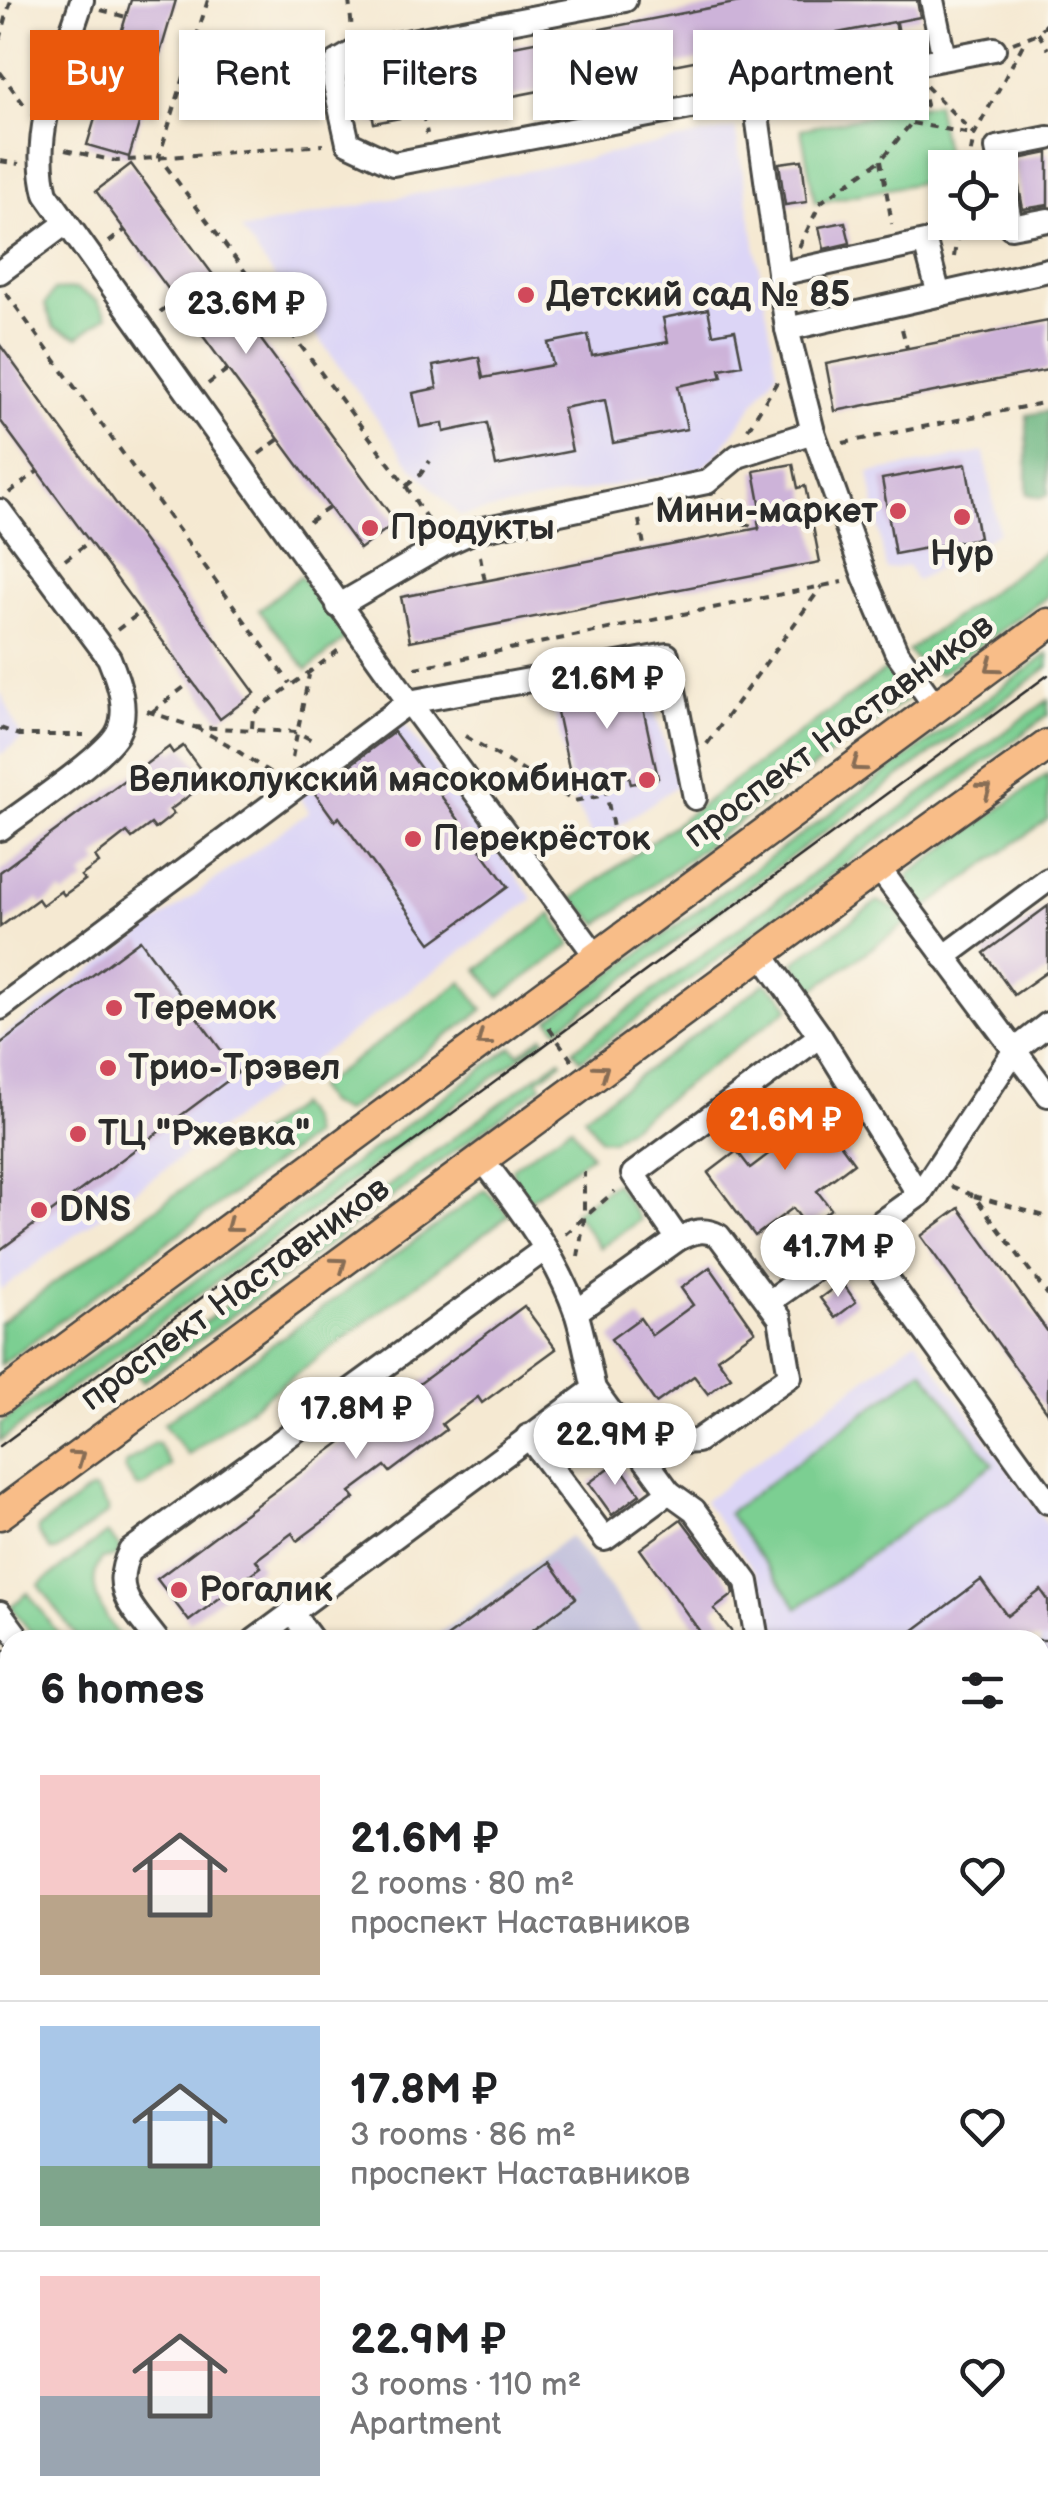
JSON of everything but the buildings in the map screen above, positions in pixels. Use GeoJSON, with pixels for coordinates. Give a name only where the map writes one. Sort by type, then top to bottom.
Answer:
{"type":"FeatureCollection","features":[{"type":"Feature","properties":{"kind":"main road","name":"проспект Наставников"},"geometry":{"type":"LineString","coordinates":[[0,1398],[1048,624]]}},
{"type":"Feature","properties":{"kind":"main road","name":"проспект Наставников"},"geometry":{"type":"LineString","coordinates":[[0,1514],[1048,745]]}},
{"type":"Feature","properties":{"kind":"street"},"geometry":{"type":"LineString","coordinates":[[73,30],[82,0]]}},
{"type":"Feature","properties":{"kind":"street"},"geometry":{"type":"LineString","coordinates":[[469,30],[625,0]]}},
{"type":"Feature","properties":{"kind":"street"},"geometry":{"type":"LineString","coordinates":[[932,0],[944,58]]}},
{"type":"Feature","properties":{"kind":"street"},"geometry":{"type":"LineString","coordinates":[[929,61],[994,49]]}},
{"type":"Feature","properties":{"kind":"street"},"geometry":{"type":"LineString","coordinates":[[345,57],[337,62],[334,80],[348,143],[394,164],[693,106]]}},
{"type":"Feature","properties":{"kind":"street"},"geometry":{"type":"LineString","coordinates":[[45,120],[38,167],[46,194],[338,606],[596,956]]}},
{"type":"Feature","properties":{"kind":"street"},"geometry":{"type":"LineString","coordinates":[[758,120],[788,329],[816,440],[896,652],[936,707]]}},
{"type":"Feature","properties":{"kind":"street"},"geometry":{"type":"LineString","coordinates":[[1048,138],[997,148],[1011,226],[1048,220]]}},
{"type":"Feature","properties":{"kind":"street"},"geometry":{"type":"LineString","coordinates":[[0,272],[66,224]]}},
{"type":"Feature","properties":{"kind":"street"},"geometry":{"type":"LineString","coordinates":[[779,274],[925,242],[939,295]]}},
{"type":"Feature","properties":{"kind":"street"},"geometry":{"type":"LineString","coordinates":[[788,329],[1048,270]]}},
{"type":"Feature","properties":{"kind":"street"},"geometry":{"type":"LineString","coordinates":[[338,606],[474,531],[706,482],[738,456],[816,440]]}},
{"type":"Feature","properties":{"kind":"street"},"geometry":{"type":"LineString","coordinates":[[0,511],[99,644],[119,682],[122,709],[118,733],[102,750],[0,829]]}},
{"type":"Feature","properties":{"kind":"street"},"geometry":{"type":"LineString","coordinates":[[0,1008],[289,787],[409,702],[666,655],[695,798]]}},
{"type":"Feature","properties":{"kind":"street"},"geometry":{"type":"LineString","coordinates":[[878,867],[1048,1095]]}},
{"type":"Feature","properties":{"kind":"street"},"geometry":{"type":"LineString","coordinates":[[944,957],[1048,880]]}},
{"type":"Feature","properties":{"kind":"street"},"geometry":{"type":"LineString","coordinates":[[760,953],[926,1186]]}},
{"type":"Feature","properties":{"kind":"street"},"geometry":{"type":"LineString","coordinates":[[770,1302],[859,1240],[926,1186],[1014,1050],[1048,1024]]}},
{"type":"Feature","properties":{"kind":"street"},"geometry":{"type":"LineString","coordinates":[[678,1239],[634,1174],[820,1036]]}},
{"type":"Feature","properties":{"kind":"street"},"geometry":{"type":"LineString","coordinates":[[482,1159],[525,1216],[576,1312],[594,1388],[669,1492],[694,1510],[746,1582],[755,1630]]}},
{"type":"Feature","properties":{"kind":"street"},"geometry":{"type":"LineString","coordinates":[[576,1312],[678,1239],[692,1232],[708,1231],[719,1236],[780,1318],[790,1376],[697,1442],[670,1443],[646,1461]]}},
{"type":"Feature","properties":{"kind":"street"},"geometry":{"type":"LineString","coordinates":[[859,1240],[1048,1502]]}},
{"type":"Feature","properties":{"kind":"street"},"geometry":{"type":"LineString","coordinates":[[150,1630],[120,1585],[121,1568],[130,1550],[545,1249]]}},
{"type":"Feature","properties":{"kind":"street"},"geometry":{"type":"LineString","coordinates":[[268,1630],[594,1388]]}},
{"type":"Feature","properties":{"kind":"street"},"geometry":{"type":"LineString","coordinates":[[528,1436],[605,1539],[669,1492]]}},
{"type":"Feature","properties":{"kind":"street"},"geometry":{"type":"LineString","coordinates":[[292,1612],[305,1630]]}},
{"type":"Feature","properties":{"kind":"path"},"geometry":{"type":"LineString","coordinates":[[0,37],[11,0]]}},
{"type":"Feature","properties":{"kind":"path"},"geometry":{"type":"LineString","coordinates":[[159,158],[208,0]]}},
{"type":"Feature","properties":{"kind":"path"},"geometry":{"type":"LineString","coordinates":[[349,0],[352,30]]}},
{"type":"Feature","properties":{"kind":"path"},"geometry":{"type":"LineString","coordinates":[[994,49],[1026,39],[1048,25]]}},
{"type":"Feature","properties":{"kind":"path"},"geometry":{"type":"LineString","coordinates":[[1038,33],[1048,49]]}},
{"type":"Feature","properties":{"kind":"path"},"geometry":{"type":"LineString","coordinates":[[971,150],[974,135],[1026,39]]}},
{"type":"Feature","properties":{"kind":"path"},"geometry":{"type":"LineString","coordinates":[[0,72],[42,128],[66,150],[116,161],[348,143]]}},
{"type":"Feature","properties":{"kind":"path"},"geometry":{"type":"LineString","coordinates":[[929,88],[974,135],[997,148]]}},
{"type":"Feature","properties":{"kind":"path"},"geometry":{"type":"LineString","coordinates":[[779,274],[794,257],[822,202],[881,160],[914,120]]}},
{"type":"Feature","properties":{"kind":"path"},"geometry":{"type":"LineString","coordinates":[[912,123],[974,135]]}},
{"type":"Feature","properties":{"kind":"path"},"geometry":{"type":"LineString","coordinates":[[159,158],[406,486],[443,545]]}},
{"type":"Feature","properties":{"kind":"path"},"geometry":{"type":"LineString","coordinates":[[881,160],[896,249]]}},
{"type":"Feature","properties":{"kind":"path"},"geometry":{"type":"LineString","coordinates":[[0,285],[290,684]]}},
{"type":"Feature","properties":{"kind":"path"},"geometry":{"type":"LineString","coordinates":[[738,456],[740,441],[793,356]]}},
{"type":"Feature","properties":{"kind":"path"},"geometry":{"type":"LineString","coordinates":[[816,440],[1048,402]]}},
{"type":"Feature","properties":{"kind":"path"},"geometry":{"type":"LineString","coordinates":[[406,486],[430,461]]}},
{"type":"Feature","properties":{"kind":"path"},"geometry":{"type":"LineString","coordinates":[[0,500],[38,472]]}},
{"type":"Feature","properties":{"kind":"path"},"geometry":{"type":"LineString","coordinates":[[706,482],[743,524],[760,529]]}},
{"type":"Feature","properties":{"kind":"path"},"geometry":{"type":"LineString","coordinates":[[634,497],[646,550]]}},
{"type":"Feature","properties":{"kind":"path"},"geometry":{"type":"LineString","coordinates":[[47,574],[90,542]]}},
{"type":"Feature","properties":{"kind":"path"},"geometry":{"type":"LineString","coordinates":[[395,682],[416,668],[865,578]]}},
{"type":"Feature","properties":{"kind":"path"},"geometry":{"type":"LineString","coordinates":[[689,769],[822,586]]}},
{"type":"Feature","properties":{"kind":"path"},"geometry":{"type":"LineString","coordinates":[[99,644],[141,612]]}},
{"type":"Feature","properties":{"kind":"path"},"geometry":{"type":"LineString","coordinates":[[252,728],[253,714],[359,634]]}},
{"type":"Feature","properties":{"kind":"path"},"geometry":{"type":"LineString","coordinates":[[122,709],[152,712],[194,727],[228,744],[289,787],[309,674]]}},
{"type":"Feature","properties":{"kind":"path"},"geometry":{"type":"LineString","coordinates":[[152,712],[192,682]]}},
{"type":"Feature","properties":{"kind":"path"},"geometry":{"type":"LineString","coordinates":[[194,727],[298,732],[338,754]]}},
{"type":"Feature","properties":{"kind":"path"},"geometry":{"type":"LineString","coordinates":[[0,728],[20,735],[118,733]]}},
{"type":"Feature","properties":{"kind":"path"},"geometry":{"type":"LineString","coordinates":[[458,732],[574,801],[606,795]]}},
{"type":"Feature","properties":{"kind":"path"},"geometry":{"type":"LineString","coordinates":[[602,771],[618,854]]}},
{"type":"Feature","properties":{"kind":"path"},"geometry":{"type":"LineString","coordinates":[[548,1026],[572,1060]]}},
{"type":"Feature","properties":{"kind":"path"},"geometry":{"type":"LineString","coordinates":[[578,1260],[584,1220],[584,1172]]}},
{"type":"Feature","properties":{"kind":"path"},"geometry":{"type":"LineString","coordinates":[[545,1249],[634,1174]]}},
{"type":"Feature","properties":{"kind":"path"},"geometry":{"type":"LineString","coordinates":[[926,1186],[1048,1218]]}},
{"type":"Feature","properties":{"kind":"path"},"geometry":{"type":"LineString","coordinates":[[974,1196],[1048,1295]]}},
{"type":"Feature","properties":{"kind":"shaded area","name":"Детский сад № 85"},"geometry":{"type":"Polygon","coordinates":[[[735,128],[777,371],[716,457],[702,468],[460,516],[411,466],[241,230],[735,128]]]}},
{"type":"Feature","properties":{"kind":"shaded area"},"geometry":{"type":"Polygon","coordinates":[[[984,452],[999,532],[916,581],[908,566],[886,570],[869,473],[984,452]]]}},
{"type":"Feature","properties":{"kind":"shaded area"},"geometry":{"type":"Polygon","coordinates":[[[642,671],[678,785],[595,842],[574,801],[549,687],[642,671]]]}},
{"type":"Feature","properties":{"kind":"shaded area"},"geometry":{"type":"Polygon","coordinates":[[[0,690],[22,739],[0,755],[0,690]]]}},
{"type":"Feature","properties":{"kind":"shaded area"},"geometry":{"type":"Polygon","coordinates":[[[401,719],[533,899],[0,1290],[0,1038],[309,811],[298,794],[401,719]]]}},
{"type":"Feature","properties":{"kind":"shaded area"},"geometry":{"type":"Polygon","coordinates":[[[916,1340],[1048,1525],[1048,1630],[765,1630],[757,1574],[704,1501],[916,1340]]]}},
{"type":"Feature","properties":{"kind":"shaded area"},"geometry":{"type":"Polygon","coordinates":[[[570,1536],[640,1630],[443,1630],[570,1536]]]}},
{"type":"Feature","properties":{"kind":"green space"},"geometry":{"type":"Polygon","coordinates":[[[936,103],[945,150],[928,150],[928,181],[815,203],[801,129],[848,120],[929,120],[929,104],[936,103]]]}},
{"type":"Feature","properties":{"kind":"green space"},"geometry":{"type":"Polygon","coordinates":[[[76,289],[97,301],[107,316],[78,337],[54,328],[45,305],[54,290],[76,289]]]}},
{"type":"Feature","properties":{"kind":"green space"},"geometry":{"type":"Polygon","coordinates":[[[1048,411],[1048,495],[1041,498],[1027,494],[1027,415],[1048,411]]]}},
{"type":"Feature","properties":{"kind":"green space"},"geometry":{"type":"Polygon","coordinates":[[[1048,550],[1048,596],[940,674],[922,666],[908,651],[1048,550]]]}},
{"type":"Feature","properties":{"kind":"green space"},"geometry":{"type":"Polygon","coordinates":[[[300,576],[349,636],[307,670],[259,610],[300,576]]]}},
{"type":"Feature","properties":{"kind":"green space"},"geometry":{"type":"Polygon","coordinates":[[[1048,654],[1048,667],[557,1029],[549,1019],[1048,654]]]}},
{"type":"Feature","properties":{"kind":"green space"},"geometry":{"type":"Polygon","coordinates":[[[891,666],[902,680],[907,699],[599,924],[573,899],[891,666]]]}},
{"type":"Feature","properties":{"kind":"green space"},"geometry":{"type":"Polygon","coordinates":[[[1048,700],[1048,715],[581,1060],[573,1050],[1048,700]]]}},
{"type":"Feature","properties":{"kind":"green space"},"geometry":{"type":"Polygon","coordinates":[[[1048,774],[1048,819],[923,910],[912,895],[908,875],[1048,774]]]}},
{"type":"Feature","properties":{"kind":"green space"},"geometry":{"type":"Polygon","coordinates":[[[878,901],[896,910],[907,923],[810,992],[794,962],[878,901]]]}},
{"type":"Feature","properties":{"kind":"green space"},"geometry":{"type":"Polygon","coordinates":[[[552,914],[571,945],[499,997],[478,969],[552,914]]]}},
{"type":"Feature","properties":{"kind":"green space"},"geometry":{"type":"Polygon","coordinates":[[[462,982],[483,1010],[344,1112],[327,1103],[316,1088],[462,982]]]}},
{"type":"Feature","properties":{"kind":"green space"},"geometry":{"type":"Polygon","coordinates":[[[765,983],[782,996],[789,1008],[612,1140],[600,1139],[584,1116],[765,983]]]}},
{"type":"Feature","properties":{"kind":"green space"},"geometry":{"type":"Polygon","coordinates":[[[543,1036],[545,1039],[0,1441],[0,1424],[512,1047],[519,1054],[543,1036]]]}},
{"type":"Feature","properties":{"kind":"green space"},"geometry":{"type":"Polygon","coordinates":[[[560,1059],[562,1062],[538,1080],[542,1086],[143,1382],[136,1373],[560,1059]]]}},
{"type":"Feature","properties":{"kind":"green space"},"geometry":{"type":"Polygon","coordinates":[[[297,1105],[308,1119],[312,1136],[0,1365],[0,1323],[297,1105]]]}},
{"type":"Feature","properties":{"kind":"green space"},"geometry":{"type":"Polygon","coordinates":[[[571,1126],[591,1155],[527,1202],[515,1186],[512,1168],[571,1126]]]}},
{"type":"Feature","properties":{"kind":"green space"},"geometry":{"type":"Polygon","coordinates":[[[615,1183],[640,1220],[600,1248],[574,1212],[615,1183]]]}},
{"type":"Feature","properties":{"kind":"green space"},"geometry":{"type":"Polygon","coordinates":[[[485,1190],[509,1215],[188,1455],[163,1424],[485,1190]]]}},
{"type":"Feature","properties":{"kind":"green space"},"geometry":{"type":"Polygon","coordinates":[[[923,1370],[993,1464],[798,1608],[728,1513],[923,1370]]]}},
{"type":"Feature","properties":{"kind":"green space"},"geometry":{"type":"Polygon","coordinates":[[[158,1443],[171,1466],[143,1487],[137,1487],[125,1464],[158,1443]]]}},
{"type":"Feature","properties":{"kind":"green space"},"geometry":{"type":"Polygon","coordinates":[[[95,1490],[108,1513],[51,1551],[38,1528],[95,1490]]]}},
{"type":"Feature","properties":{"kind":"green space"},"geometry":{"type":"Polygon","coordinates":[[[107,1533],[120,1548],[117,1556],[102,1559],[94,1580],[98,1601],[115,1630],[72,1630],[39,1585],[107,1533]]]}},
{"type":"Feature","properties":{"kind":"green space"},"geometry":{"type":"Polygon","coordinates":[[[28,1593],[56,1630],[29,1630],[11,1606],[28,1593]]]}},
{"type":"Feature","properties":{"kind":"tram line"},"geometry":{"type":"LineString","coordinates":[[0,1446],[1048,675]]}},
{"type":"Feature","properties":{"kind":"place","name":"Детский сад № 85"},"geometry":{"type":"Point","coordinates":[526,295]}},
{"type":"Feature","properties":{"kind":"place","name":"Мини-маркет"},"geometry":{"type":"Point","coordinates":[898,511]}},
{"type":"Feature","properties":{"kind":"place","name":"Нур"},"geometry":{"type":"Point","coordinates":[962,517]}},
{"type":"Feature","properties":{"kind":"place","name":"Продукты"},"geometry":{"type":"Point","coordinates":[370,528]}},
{"type":"Feature","properties":{"kind":"place","name":"Великолукский мясокомбинат"},"geometry":{"type":"Point","coordinates":[647,780]}},
{"type":"Feature","properties":{"kind":"place","name":"Перекрёсток"},"geometry":{"type":"Point","coordinates":[413,839]}},
{"type":"Feature","properties":{"kind":"place","name":"Теремок"},"geometry":{"type":"Point","coordinates":[114,1008]}},
{"type":"Feature","properties":{"kind":"place","name":"Трио-Трэвел"},"geometry":{"type":"Point","coordinates":[108,1068]}},
{"type":"Feature","properties":{"kind":"place","name":"ТЦ \"Ржевка\""},"geometry":{"type":"Point","coordinates":[78,1134]}},
{"type":"Feature","properties":{"kind":"place","name":"DNS"},"geometry":{"type":"Point","coordinates":[39,1210]}},
{"type":"Feature","properties":{"kind":"place","name":"Рогалик"},"geometry":{"type":"Point","coordinates":[179,1590]}}]}
